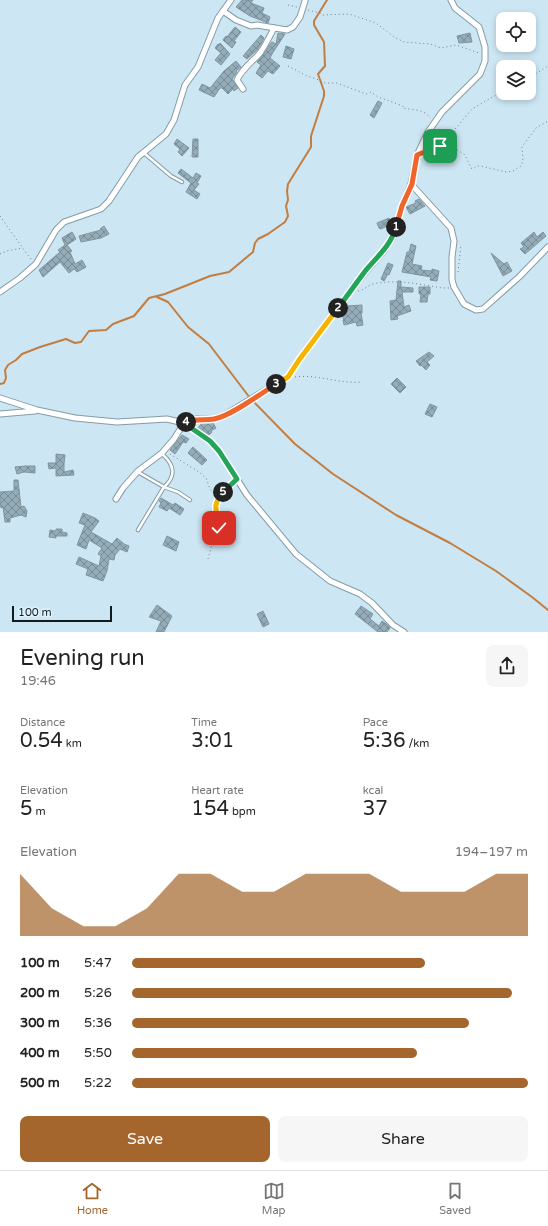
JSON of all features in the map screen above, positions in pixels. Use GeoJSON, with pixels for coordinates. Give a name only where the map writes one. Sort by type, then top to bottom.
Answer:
{"type":"FeatureCollection","features":[{"type":"Feature","properties":{"kind":"street"},"geometry":{"type":"LineString","coordinates":[[0,292],[20,278],[36,264],[56,230],[64,222],[101,209],[109,201],[138,157],[166,134],[171,125],[186,85],[198,66],[218,18],[231,0]]}},
{"type":"Feature","properties":{"kind":"street"},"geometry":{"type":"LineString","coordinates":[[116,499],[123,488],[138,471],[163,452],[174,439],[184,423],[196,419],[214,419],[223,416],[288,377],[324,326],[367,270],[383,252],[394,235],[402,206],[412,184],[417,155],[432,125],[442,112],[480,74],[485,56],[483,38],[479,27],[455,8],[451,0]]}},
{"type":"Feature","properties":{"kind":"street"},"geometry":{"type":"LineString","coordinates":[[223,11],[236,20],[251,26],[257,25],[287,30],[293,27],[303,9],[305,1]]}},
{"type":"Feature","properties":{"kind":"street"},"geometry":{"type":"LineString","coordinates":[[243,89],[236,80],[239,74],[248,67],[261,52],[274,28]]}},
{"type":"Feature","properties":{"kind":"street"},"geometry":{"type":"LineString","coordinates":[[412,184],[451,228],[454,241],[452,257],[452,280],[454,287],[464,304],[476,310],[483,309],[519,277],[548,247]]}},
{"type":"Feature","properties":{"kind":"street"},"geometry":{"type":"LineString","coordinates":[[0,398],[37,410],[74,418],[116,422],[167,420],[184,423],[205,438],[219,451],[247,495],[296,554],[330,581],[360,594],[372,603],[393,625],[404,632]]}},
{"type":"Feature","properties":{"kind":"street"},"geometry":{"type":"LineString","coordinates":[[0,414],[37,410]]}},
{"type":"Feature","properties":{"kind":"lane"},"geometry":{"type":"LineString","coordinates":[[144,153],[171,176],[182,182]]}},
{"type":"Feature","properties":{"kind":"lane"},"geometry":{"type":"LineString","coordinates":[[138,530],[172,476],[172,469],[169,460],[163,452]]}},
{"type":"Feature","properties":{"kind":"lane"},"geometry":{"type":"LineString","coordinates":[[138,471],[164,487],[178,492],[190,500]]}},
{"type":"Feature","properties":{"kind":"path"},"geometry":{"type":"LineString","coordinates":[[288,5],[320,13],[322,15],[349,14],[376,23],[394,37],[404,42],[430,44],[441,48],[456,45],[485,56]]}},
{"type":"Feature","properties":{"kind":"path"},"geometry":{"type":"LineString","coordinates":[[288,66],[307,76],[319,80],[324,84],[337,83],[366,94],[371,92],[378,97],[403,106],[403,108],[416,109],[427,114],[430,116],[432,125],[443,133],[453,147],[465,155],[471,168],[473,169],[477,166],[481,166],[506,172],[513,171],[521,166],[523,161],[522,147],[536,128],[548,120]]}},
{"type":"Feature","properties":{"kind":"path"},"geometry":{"type":"LineString","coordinates":[[536,74],[548,66]]}},
{"type":"Feature","properties":{"kind":"path"},"geometry":{"type":"LineString","coordinates":[[417,155],[440,146],[472,109],[496,95]]}},
{"type":"Feature","properties":{"kind":"path"},"geometry":{"type":"LineString","coordinates":[[0,216],[22,248],[36,264]]}},
{"type":"Feature","properties":{"kind":"path"},"geometry":{"type":"LineString","coordinates":[[458,272],[461,245]]}},
{"type":"Feature","properties":{"kind":"path"},"geometry":{"type":"LineString","coordinates":[[0,254],[22,248]]}},
{"type":"Feature","properties":{"kind":"path"},"geometry":{"type":"LineString","coordinates":[[352,291],[361,291],[371,284],[396,281],[442,288],[454,287]]}},
{"type":"Feature","properties":{"kind":"path"},"geometry":{"type":"LineString","coordinates":[[288,377],[312,376],[335,381],[353,383],[362,382]]}},
{"type":"Feature","properties":{"kind":"path"},"geometry":{"type":"LineString","coordinates":[[163,452],[199,472],[206,478],[210,489],[218,498]]}},
{"type":"Feature","properties":{"kind":"path"},"geometry":{"type":"LineString","coordinates":[[208,559],[214,537],[219,529],[215,508],[218,498],[237,479]]}},
{"type":"Feature","properties":{"kind":"building"},"geometry":{"type":"Polygon","coordinates":[[[242,0],[253,0],[251,3],[264,8],[262,13],[270,17],[268,23],[250,16],[236,7],[242,0]]]}},
{"type":"Feature","properties":{"kind":"building"},"geometry":{"type":"Polygon","coordinates":[[[235,27],[241,32],[234,41],[236,42],[232,48],[223,40],[235,27]]]}},
{"type":"Feature","properties":{"kind":"building"},"geometry":{"type":"Polygon","coordinates":[[[278,33],[285,34],[270,58],[280,66],[273,74],[268,71],[262,78],[256,73],[261,65],[257,62],[272,42],[276,44],[278,33]]]}},
{"type":"Feature","properties":{"kind":"building"},"geometry":{"type":"Polygon","coordinates":[[[470,33],[472,42],[459,43],[457,36],[470,33]]]}},
{"type":"Feature","properties":{"kind":"building"},"geometry":{"type":"Polygon","coordinates":[[[261,35],[264,38],[262,42],[257,50],[247,59],[243,56],[261,35]]]}},
{"type":"Feature","properties":{"kind":"building"},"geometry":{"type":"Polygon","coordinates":[[[220,43],[230,54],[221,65],[215,60],[221,53],[215,48],[220,43]]]}},
{"type":"Feature","properties":{"kind":"building"},"geometry":{"type":"Polygon","coordinates":[[[286,46],[294,49],[291,59],[283,57],[286,46]]]}},
{"type":"Feature","properties":{"kind":"building"},"geometry":{"type":"Polygon","coordinates":[[[236,61],[241,67],[236,71],[237,72],[232,79],[238,88],[234,91],[233,89],[228,94],[220,88],[214,97],[199,90],[202,84],[210,88],[224,71],[236,61]]]}},
{"type":"Feature","properties":{"kind":"building"},"geometry":{"type":"Polygon","coordinates":[[[378,101],[382,103],[374,118],[370,115],[378,101]]]}},
{"type":"Feature","properties":{"kind":"building"},"geometry":{"type":"Polygon","coordinates":[[[177,139],[189,148],[182,156],[178,152],[180,149],[174,144],[177,139]]]}},
{"type":"Feature","properties":{"kind":"building"},"geometry":{"type":"Polygon","coordinates":[[[193,139],[198,139],[198,157],[192,157],[193,139]]]}},
{"type":"Feature","properties":{"kind":"building"},"geometry":{"type":"Polygon","coordinates":[[[181,169],[193,178],[196,173],[201,176],[197,183],[199,184],[194,190],[200,194],[197,199],[186,192],[191,183],[178,173],[181,169]]]}},
{"type":"Feature","properties":{"kind":"building"},"geometry":{"type":"Polygon","coordinates":[[[419,199],[425,206],[410,214],[406,207],[416,203],[415,201],[419,199]]]}},
{"type":"Feature","properties":{"kind":"building"},"geometry":{"type":"Polygon","coordinates":[[[389,218],[391,224],[381,229],[379,228],[377,223],[389,218]]]}},
{"type":"Feature","properties":{"kind":"building"},"geometry":{"type":"Polygon","coordinates":[[[104,226],[109,234],[101,238],[81,242],[79,236],[101,230],[100,229],[104,226]]]}},
{"type":"Feature","properties":{"kind":"building"},"geometry":{"type":"Polygon","coordinates":[[[72,232],[76,239],[67,245],[72,251],[70,252],[75,264],[82,260],[86,267],[77,272],[74,269],[69,273],[60,262],[43,277],[39,270],[60,252],[58,250],[65,245],[62,238],[72,232]]]}},
{"type":"Feature","properties":{"kind":"building"},"geometry":{"type":"Polygon","coordinates":[[[534,232],[537,237],[543,232],[546,236],[525,254],[520,249],[524,247],[521,243],[534,232]]]}},
{"type":"Feature","properties":{"kind":"building"},"geometry":{"type":"Polygon","coordinates":[[[411,244],[416,246],[412,264],[422,266],[421,270],[432,271],[432,269],[439,271],[437,281],[430,280],[431,277],[402,272],[407,252],[409,252],[411,244]]]}},
{"type":"Feature","properties":{"kind":"building"},"geometry":{"type":"Polygon","coordinates":[[[491,253],[504,264],[507,262],[512,271],[503,276],[491,253]]]}},
{"type":"Feature","properties":{"kind":"building"},"geometry":{"type":"Polygon","coordinates":[[[388,263],[393,265],[389,275],[388,274],[384,281],[381,279],[388,263]]]}},
{"type":"Feature","properties":{"kind":"building"},"geometry":{"type":"Polygon","coordinates":[[[398,281],[401,281],[401,287],[413,288],[413,292],[402,292],[404,307],[409,305],[411,311],[397,316],[398,319],[391,320],[390,301],[396,300],[398,281]]]}},
{"type":"Feature","properties":{"kind":"building"},"geometry":{"type":"Polygon","coordinates":[[[419,287],[430,287],[430,294],[428,294],[427,302],[420,302],[421,294],[419,294],[419,287]]]}},
{"type":"Feature","properties":{"kind":"building"},"geometry":{"type":"Polygon","coordinates":[[[362,305],[361,313],[363,325],[357,326],[356,322],[344,325],[344,319],[340,312],[346,309],[346,306],[362,305]]]}},
{"type":"Feature","properties":{"kind":"building"},"geometry":{"type":"Polygon","coordinates":[[[429,352],[434,356],[427,362],[430,365],[426,370],[416,361],[429,352]]]}},
{"type":"Feature","properties":{"kind":"building"},"geometry":{"type":"Polygon","coordinates":[[[397,378],[406,387],[400,393],[391,384],[397,378]]]}},
{"type":"Feature","properties":{"kind":"building"},"geometry":{"type":"Polygon","coordinates":[[[430,404],[437,407],[432,417],[425,414],[430,404]]]}},
{"type":"Feature","properties":{"kind":"building"},"geometry":{"type":"Polygon","coordinates":[[[202,423],[213,423],[216,428],[211,431],[212,432],[209,435],[198,428],[202,423]]]}},
{"type":"Feature","properties":{"kind":"building"},"geometry":{"type":"Polygon","coordinates":[[[182,435],[189,439],[186,443],[183,442],[175,454],[170,450],[182,435]]]}},
{"type":"Feature","properties":{"kind":"building"},"geometry":{"type":"Polygon","coordinates":[[[193,447],[207,460],[202,465],[188,453],[193,447]]]}},
{"type":"Feature","properties":{"kind":"building"},"geometry":{"type":"Polygon","coordinates":[[[56,454],[65,455],[64,472],[73,470],[74,475],[56,476],[56,468],[49,469],[48,463],[56,463],[56,454]]]}},
{"type":"Feature","properties":{"kind":"building"},"geometry":{"type":"Polygon","coordinates":[[[35,466],[35,473],[24,472],[17,474],[15,467],[35,466]]]}},
{"type":"Feature","properties":{"kind":"building"},"geometry":{"type":"Polygon","coordinates":[[[14,480],[18,480],[21,507],[24,506],[27,511],[26,517],[21,515],[10,518],[10,522],[5,522],[3,507],[1,508],[0,503],[0,492],[14,491],[14,480]]]}},
{"type":"Feature","properties":{"kind":"building"},"geometry":{"type":"Polygon","coordinates":[[[161,498],[173,505],[175,503],[184,509],[180,515],[169,508],[167,511],[159,507],[161,503],[159,501],[161,498]]]}},
{"type":"Feature","properties":{"kind":"building"},"geometry":{"type":"Polygon","coordinates":[[[83,513],[99,521],[91,532],[112,544],[117,538],[129,546],[127,552],[120,549],[115,555],[114,560],[109,559],[107,571],[103,581],[86,575],[88,569],[76,564],[79,557],[99,566],[101,556],[98,554],[102,548],[89,540],[86,549],[77,545],[85,525],[79,523],[83,513]]]}},
{"type":"Feature","properties":{"kind":"building"},"geometry":{"type":"Polygon","coordinates":[[[56,529],[62,529],[62,532],[67,533],[67,536],[56,536],[56,538],[49,537],[50,530],[56,531],[56,529]]]}},
{"type":"Feature","properties":{"kind":"building"},"geometry":{"type":"Polygon","coordinates":[[[167,536],[179,542],[176,551],[163,545],[167,536]]]}},
{"type":"Feature","properties":{"kind":"building"},"geometry":{"type":"Polygon","coordinates":[[[157,605],[172,616],[164,632],[156,632],[161,621],[149,617],[157,605]]]}},
{"type":"Feature","properties":{"kind":"building"},"geometry":{"type":"Polygon","coordinates":[[[361,606],[373,614],[370,619],[379,626],[382,621],[389,626],[390,628],[387,632],[378,632],[355,614],[361,606]]]}},
{"type":"Feature","properties":{"kind":"building"},"geometry":{"type":"Polygon","coordinates":[[[263,611],[269,624],[263,627],[257,614],[263,611]]]}},
{"type":"Feature","properties":{"kind":"waterway"},"geometry":{"type":"LineString","coordinates":[[0,384],[4,383],[6,378],[5,370],[8,365],[22,354],[66,339],[75,343],[81,342],[89,331],[106,330],[113,324],[134,316],[149,298],[165,294],[210,276],[229,272],[253,252],[255,243],[258,239],[285,222],[288,216],[286,206],[288,200],[288,184],[311,147],[311,136],[324,96],[324,91],[318,74],[325,66],[324,42],[314,25],[314,21],[327,0]]}},
{"type":"Feature","properties":{"kind":"waterway"},"geometry":{"type":"LineString","coordinates":[[157,297],[168,302],[188,327],[209,344],[250,398],[295,444],[333,474],[396,515],[450,543],[496,571],[548,610]]}},
{"type":"Feature","properties":{"kind":"route"},"geometry":{"type":"LineString","coordinates":[[219,528],[215,508],[217,500],[237,479],[219,451],[210,441],[184,423],[196,419],[214,419],[223,416],[288,377],[324,326],[367,270],[383,252],[394,235],[402,206],[412,184],[413,170],[417,155],[440,146]]}}]}
